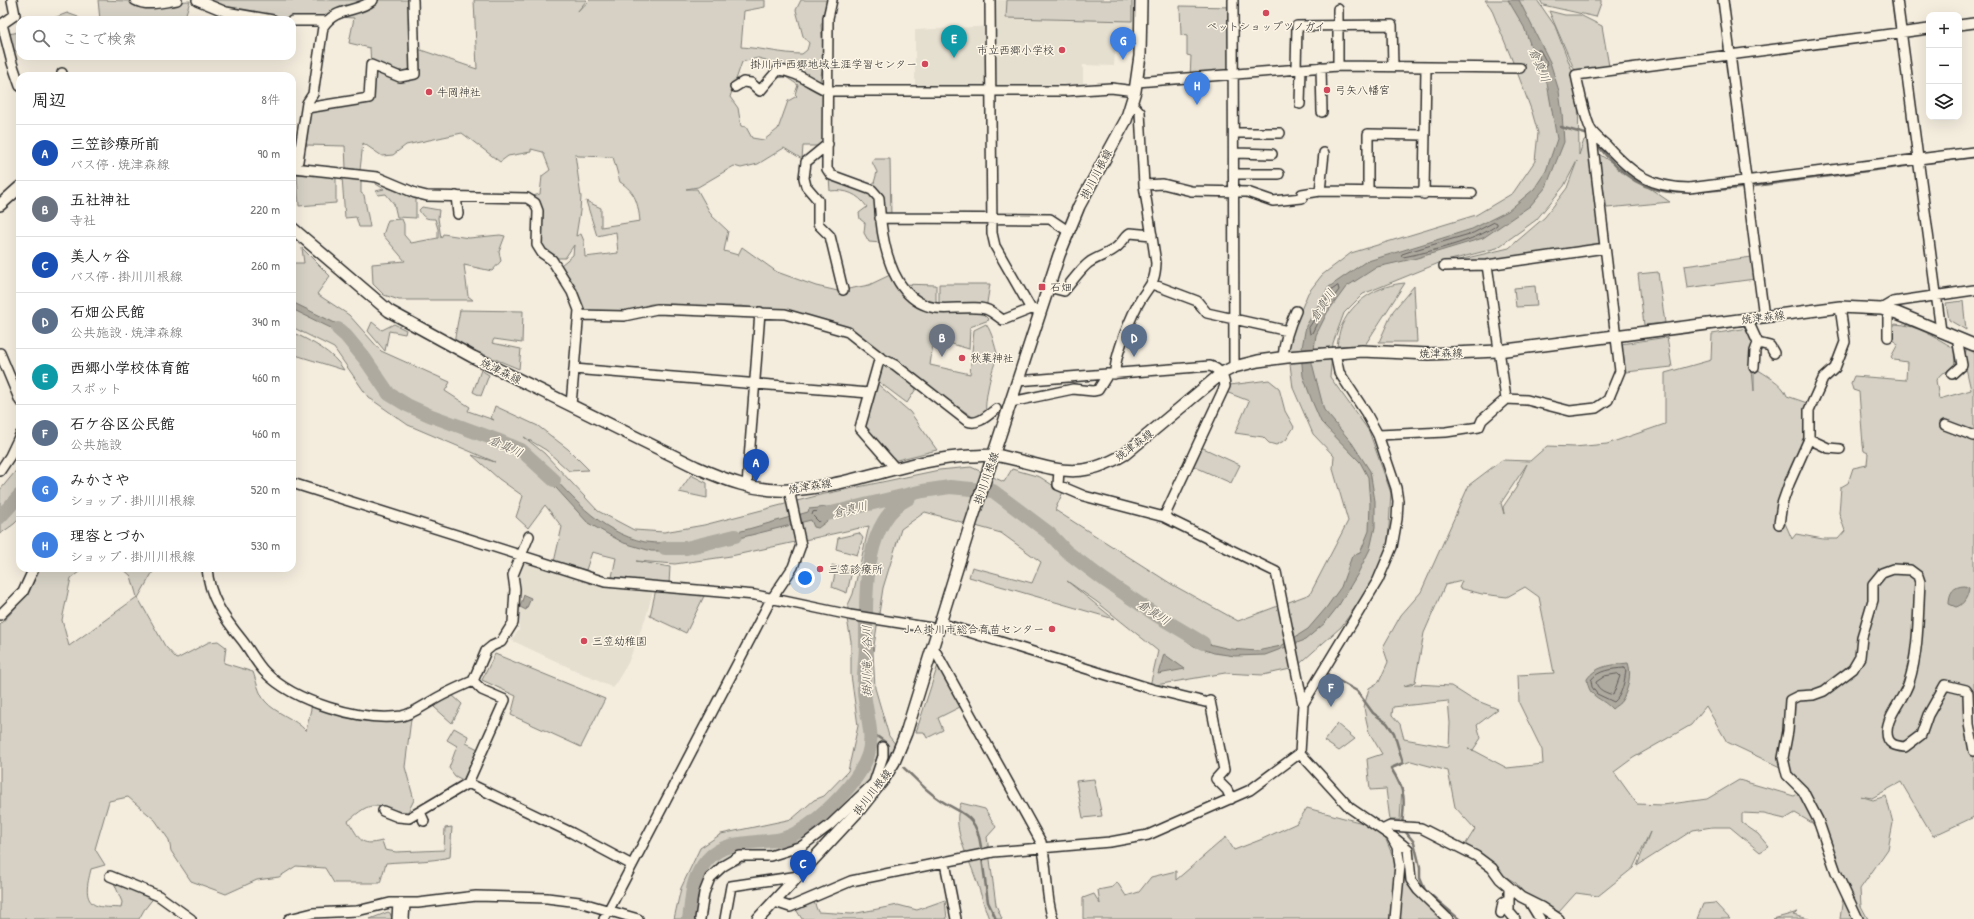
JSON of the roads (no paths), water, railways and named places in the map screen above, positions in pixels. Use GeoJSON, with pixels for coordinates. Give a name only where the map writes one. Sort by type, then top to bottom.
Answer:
{"type":"FeatureCollection","features":[{"type":"Feature","properties":{"kind":"main road","name":"掛川川根線"},"geometry":{"type":"LineString","coordinates":[[758,919],[860,809],[884,780],[906,734],[972,520],[1011,402],[1035,310],[1048,287],[1068,231],[1126,120],[1136,87],[1140,56],[1141,0]]}},
{"type":"Feature","properties":{"kind":"main road"},"geometry":{"type":"LineString","coordinates":[[0,205],[16,191]]}},
{"type":"Feature","properties":{"kind":"main road","name":"焼津森線"},"geometry":{"type":"LineString","coordinates":[[296,231],[389,311],[473,357],[724,480],[771,490],[789,490],[820,486],[944,457],[994,455],[1059,470],[1092,470],[1114,461],[1125,454],[1222,373],[1234,367],[1258,361],[1362,351],[1429,354],[1498,352],[1840,307],[1885,310],[1974,345]]}},
{"type":"Feature","properties":{"kind":"street"},"geometry":{"type":"LineString","coordinates":[[12,0],[15,15],[2,24],[3,42],[16,76]]}},
{"type":"Feature","properties":{"kind":"street"},"geometry":{"type":"LineString","coordinates":[[135,0],[140,3],[159,3],[177,0]]}},
{"type":"Feature","properties":{"kind":"street"},"geometry":{"type":"LineString","coordinates":[[197,0],[226,12],[250,16]]}},
{"type":"Feature","properties":{"kind":"street"},"geometry":{"type":"LineString","coordinates":[[296,164],[298,161],[307,103],[313,94],[323,27],[327,21],[336,14],[368,4],[373,0]]}},
{"type":"Feature","properties":{"kind":"street"},"geometry":{"type":"LineString","coordinates":[[307,108],[369,98],[371,65],[400,77],[415,74],[413,0]]}},
{"type":"Feature","properties":{"kind":"street"},"geometry":{"type":"LineString","coordinates":[[832,0],[828,18],[827,169],[831,175],[872,190],[879,198],[880,218],[893,274],[903,288],[916,301],[936,308],[986,309],[1003,320],[1035,310],[995,246],[992,218],[990,0]]}},
{"type":"Feature","properties":{"kind":"street"},"geometry":{"type":"LineString","coordinates":[[1233,0],[1234,367]]}},
{"type":"Feature","properties":{"kind":"street"},"geometry":{"type":"LineString","coordinates":[[1723,0],[1764,317]]}},
{"type":"Feature","properties":{"kind":"street"},"geometry":{"type":"LineString","coordinates":[[1897,0],[1941,331]]}},
{"type":"Feature","properties":{"kind":"street"},"geometry":{"type":"LineString","coordinates":[[1338,9],[1338,66]]}},
{"type":"Feature","properties":{"kind":"street"},"geometry":{"type":"LineString","coordinates":[[296,20],[327,21]]}},
{"type":"Feature","properties":{"kind":"street"},"geometry":{"type":"LineString","coordinates":[[1962,25],[1974,23]]}},
{"type":"Feature","properties":{"kind":"street"},"geometry":{"type":"LineString","coordinates":[[1300,104],[1297,26],[1392,25],[1392,66]]}},
{"type":"Feature","properties":{"kind":"street"},"geometry":{"type":"LineString","coordinates":[[1378,435],[1446,432],[1479,427],[1482,420],[1506,399],[1527,400],[1570,411],[1596,408],[1608,400],[1620,371],[1591,131],[1583,112],[1576,75],[1926,29]]}},
{"type":"Feature","properties":{"kind":"street"},"geometry":{"type":"LineString","coordinates":[[735,87],[743,82],[751,83],[760,91],[778,70],[787,70],[828,91],[1065,92],[1136,87],[1233,75],[1338,66],[1520,68]]}},
{"type":"Feature","properties":{"kind":"street"},"geometry":{"type":"LineString","coordinates":[[1321,67],[1322,112]]}},
{"type":"Feature","properties":{"kind":"street"},"geometry":{"type":"LineString","coordinates":[[1424,194],[1426,67]]}},
{"type":"Feature","properties":{"kind":"street"},"geometry":{"type":"LineString","coordinates":[[1011,402],[1073,389],[1089,391],[1098,390],[1115,367],[1126,330],[1141,298],[1152,284],[1156,274],[1156,263],[1144,186],[1140,112],[1131,102]]}},
{"type":"Feature","properties":{"kind":"street"},"geometry":{"type":"LineString","coordinates":[[1591,131],[1628,168],[1641,178],[1654,184],[1672,188],[1748,186],[1918,159],[1974,152]]}},
{"type":"Feature","properties":{"kind":"street"},"geometry":{"type":"LineString","coordinates":[[1234,133],[1280,133]]}},
{"type":"Feature","properties":{"kind":"street"},"geometry":{"type":"LineString","coordinates":[[1368,192],[1368,134],[1424,135]]}},
{"type":"Feature","properties":{"kind":"street"},"geometry":{"type":"LineString","coordinates":[[828,144],[806,162],[804,178],[806,186],[818,200],[818,224],[830,236],[843,290]]}},
{"type":"Feature","properties":{"kind":"street"},"geometry":{"type":"LineString","coordinates":[[1234,153],[1272,154]]}},
{"type":"Feature","properties":{"kind":"street"},"geometry":{"type":"LineString","coordinates":[[1320,191],[1324,153]]}},
{"type":"Feature","properties":{"kind":"street"},"geometry":{"type":"LineString","coordinates":[[296,168],[377,177],[415,193],[427,196],[527,198],[535,203],[538,211],[537,245],[542,253],[552,260],[572,292],[580,310],[571,405]]}},
{"type":"Feature","properties":{"kind":"street"},"geometry":{"type":"LineString","coordinates":[[1234,174],[1279,174]]}},
{"type":"Feature","properties":{"kind":"street"},"geometry":{"type":"LineString","coordinates":[[1144,186],[1163,184],[1191,191],[1247,192],[1273,202],[1302,198],[1302,194],[1320,191],[1424,194],[1472,193]]}},
{"type":"Feature","properties":{"kind":"street"},"geometry":{"type":"LineString","coordinates":[[456,196],[458,214]]}},
{"type":"Feature","properties":{"kind":"street"},"geometry":{"type":"LineString","coordinates":[[880,218],[1050,219],[1068,231]]}},
{"type":"Feature","properties":{"kind":"street"},"geometry":{"type":"LineString","coordinates":[[1048,287],[1064,290],[1089,262],[1102,257],[1104,253],[1116,248],[1123,238],[1130,233],[1152,235]]}},
{"type":"Feature","properties":{"kind":"street"},"geometry":{"type":"LineString","coordinates":[[1444,266],[1487,265],[1605,248]]}},
{"type":"Feature","properties":{"kind":"street"},"geometry":{"type":"LineString","coordinates":[[1487,265],[1498,352],[1506,399]]}},
{"type":"Feature","properties":{"kind":"street"},"geometry":{"type":"LineString","coordinates":[[1152,284],[1197,301],[1207,313],[1288,331]]}},
{"type":"Feature","properties":{"kind":"street"},"geometry":{"type":"LineString","coordinates":[[1888,337],[1885,310],[1893,302],[1974,290]]}},
{"type":"Feature","properties":{"kind":"street"},"geometry":{"type":"LineString","coordinates":[[1779,524],[1782,504],[1789,484],[1809,439],[1809,410],[1823,379],[1835,368],[1845,342],[1840,307]]}},
{"type":"Feature","properties":{"kind":"street"},"geometry":{"type":"LineString","coordinates":[[579,315],[624,316],[657,308],[785,314],[848,332],[880,357],[895,365],[972,423],[977,422],[996,409]]}},
{"type":"Feature","properties":{"kind":"street"},"geometry":{"type":"LineString","coordinates":[[1285,358],[1283,346],[1296,310]]}},
{"type":"Feature","properties":{"kind":"street"},"geometry":{"type":"LineString","coordinates":[[747,486],[760,312]]}},
{"type":"Feature","properties":{"kind":"street"},"geometry":{"type":"LineString","coordinates":[[1747,319],[1758,343],[1755,351],[1754,367]]}},
{"type":"Feature","properties":{"kind":"street"},"geometry":{"type":"LineString","coordinates":[[1952,374],[1962,365],[1957,338]]}},
{"type":"Feature","properties":{"kind":"street"},"geometry":{"type":"LineString","coordinates":[[1758,343],[1770,346],[1774,353]]}},
{"type":"Feature","properties":{"kind":"street"},"geometry":{"type":"LineString","coordinates":[[0,353],[16,391]]}},
{"type":"Feature","properties":{"kind":"street"},"geometry":{"type":"LineString","coordinates":[[1303,704],[1378,580],[1392,547],[1398,501],[1393,477],[1378,435],[1366,413],[1346,385],[1330,354]]}},
{"type":"Feature","properties":{"kind":"street"},"geometry":{"type":"LineString","coordinates":[[880,357],[860,428],[895,468]]}},
{"type":"Feature","properties":{"kind":"street"},"geometry":{"type":"LineString","coordinates":[[1017,381],[1210,366],[1216,367],[1222,373],[1225,386],[1164,517]]}},
{"type":"Feature","properties":{"kind":"street"},"geometry":{"type":"LineString","coordinates":[[574,369],[869,393]]}},
{"type":"Feature","properties":{"kind":"street"},"geometry":{"type":"LineString","coordinates":[[1055,378],[1056,393]]}},
{"type":"Feature","properties":{"kind":"street"},"geometry":{"type":"LineString","coordinates":[[1945,425],[1974,436]]}},
{"type":"Feature","properties":{"kind":"street"},"geometry":{"type":"LineString","coordinates":[[1809,439],[1828,448],[1840,449]]}},
{"type":"Feature","properties":{"kind":"street"},"geometry":{"type":"LineString","coordinates":[[0,471],[16,443]]}},
{"type":"Feature","properties":{"kind":"street"},"geometry":{"type":"LineString","coordinates":[[1059,470],[1058,485],[1084,496],[1164,517],[1276,572],[1303,704],[1300,753],[1350,808],[1408,849],[1411,880],[1418,890],[1448,919]]}},
{"type":"Feature","properties":{"kind":"street"},"geometry":{"type":"LineString","coordinates":[[296,484],[605,582],[772,598],[850,615],[939,626],[1152,689],[1208,701],[1224,770],[1216,779],[1227,790],[1231,799]]}},
{"type":"Feature","properties":{"kind":"street"},"geometry":{"type":"LineString","coordinates":[[606,915],[772,598],[796,559],[801,545],[800,535],[789,490]]}},
{"type":"Feature","properties":{"kind":"street"},"geometry":{"type":"LineString","coordinates":[[207,572],[210,591],[236,632],[252,652],[264,671],[284,687],[326,707],[354,715],[405,716],[453,689],[473,681],[486,652],[492,646],[501,642],[513,623],[515,589],[513,575],[529,536]]}},
{"type":"Feature","properties":{"kind":"street"},"geometry":{"type":"LineString","coordinates":[[1858,919],[1836,872],[1818,820],[1803,791],[1787,775],[1783,758],[1788,731],[1790,700],[1798,696],[1813,695],[1824,691],[1853,669],[1860,657],[1862,637],[1873,600],[1873,584],[1882,573],[1893,569],[1910,570],[1918,576],[1920,582],[1914,661],[1909,683],[1889,724],[1887,733],[1890,742],[1894,746],[1906,747],[1921,735],[1928,714],[1945,685],[1966,690],[1968,695],[1969,724],[1974,751]]}},
{"type":"Feature","properties":{"kind":"street"},"geometry":{"type":"LineString","coordinates":[[0,615],[22,592],[32,572]]}},
{"type":"Feature","properties":{"kind":"street"},"geometry":{"type":"LineString","coordinates":[[933,647],[1043,848],[1046,856],[1048,882],[1047,899],[1053,919]]}},
{"type":"Feature","properties":{"kind":"street"},"geometry":{"type":"LineString","coordinates":[[383,811],[398,817],[409,818],[468,783],[505,700],[482,690],[473,681]]}},
{"type":"Feature","properties":{"kind":"street"},"geometry":{"type":"LineString","coordinates":[[700,919],[704,893],[710,878],[723,866],[740,856],[770,856],[802,846],[830,825],[874,783],[883,756],[883,747]]}},
{"type":"Feature","properties":{"kind":"street"},"geometry":{"type":"LineString","coordinates":[[775,902],[790,907],[851,881],[993,852],[1110,842],[1148,835],[1250,790],[1300,753]]}},
{"type":"Feature","properties":{"kind":"street"},"geometry":{"type":"LineString","coordinates":[[468,783],[632,866]]}},
{"type":"Feature","properties":{"kind":"street"},"geometry":{"type":"LineString","coordinates":[[420,812],[424,821]]}},
{"type":"Feature","properties":{"kind":"street"},"geometry":{"type":"LineString","coordinates":[[1387,833],[1390,826],[1421,828],[1476,856],[1492,868],[1500,879],[1521,897],[1542,906],[1559,919]]}},
{"type":"Feature","properties":{"kind":"street"},"geometry":{"type":"LineString","coordinates":[[1387,833],[1396,847],[1400,865],[1395,919]]}},
{"type":"Feature","properties":{"kind":"street"},"geometry":{"type":"LineString","coordinates":[[945,863],[956,919]]}},
{"type":"Feature","properties":{"kind":"street"},"geometry":{"type":"LineString","coordinates":[[110,876],[159,896],[191,919]]}},
{"type":"Feature","properties":{"kind":"street"},"geometry":{"type":"LineString","coordinates":[[725,919],[731,886],[799,876]]}},
{"type":"Feature","properties":{"kind":"street"},"geometry":{"type":"LineString","coordinates":[[1509,887],[1509,912],[1515,919]]}},
{"type":"Feature","properties":{"kind":"street"},"geometry":{"type":"LineString","coordinates":[[289,919],[313,913],[357,911],[384,904],[476,896],[548,898],[579,902],[606,915],[638,919]]}},
{"type":"Feature","properties":{"kind":"street"},"geometry":{"type":"LineString","coordinates":[[1501,913],[1503,902],[1509,899]]}},
{"type":"Feature","properties":{"kind":"street"},"geometry":{"type":"LineString","coordinates":[[1530,901],[1540,919]]}},
{"type":"Feature","properties":{"kind":"street"},"geometry":{"type":"LineString","coordinates":[[398,919],[401,903]]}},
{"type":"Feature","properties":{"kind":"street"},"geometry":{"type":"LineString","coordinates":[[401,903],[404,919]]}},
{"type":"Feature","properties":{"kind":"water"},"geometry":{"type":"Polygon","coordinates":[[[1508,0],[1519,0],[1550,62],[1559,91],[1564,142],[1546,187],[1530,206],[1483,238],[1417,258],[1377,267],[1346,287],[1327,313],[1316,335],[1312,363],[1324,410],[1352,443],[1370,471],[1375,501],[1375,527],[1370,549],[1357,575],[1339,605],[1325,623],[1305,640],[1265,655],[1235,656],[1214,653],[1194,646],[1167,626],[1158,616],[1209,644],[1230,649],[1257,651],[1281,646],[1308,629],[1341,587],[1352,556],[1360,553],[1369,531],[1370,504],[1368,477],[1360,462],[1321,422],[1303,376],[1301,353],[1306,326],[1329,287],[1365,262],[1472,229],[1508,211],[1534,189],[1546,171],[1557,139],[1547,83],[1535,58],[1524,27],[1508,0]]]}},
{"type":"Feature","properties":{"kind":"water"},"geometry":{"type":"Polygon","coordinates":[[[296,304],[337,324],[351,342],[335,330],[296,311],[296,304]]]}},
{"type":"Feature","properties":{"kind":"water"},"geometry":{"type":"Polygon","coordinates":[[[537,460],[585,510],[613,530],[628,537],[645,542],[685,543],[682,546],[683,551],[651,551],[624,543],[588,523],[556,488],[537,460]]]}},
{"type":"Feature","properties":{"kind":"water"},"geometry":{"type":"Polygon","coordinates":[[[848,505],[818,528],[814,527],[811,520],[715,544],[717,538],[808,512],[809,509],[848,505]]]}},
{"type":"Feature","properties":{"kind":"water"},"geometry":{"type":"Polygon","coordinates":[[[1965,586],[1969,588],[1967,597],[1963,602],[1956,607],[1949,604],[1952,591],[1957,587],[1965,586]]]}},
{"type":"Feature","properties":{"kind":"water"},"geometry":{"type":"Polygon","coordinates":[[[524,595],[531,598],[526,610],[520,607],[524,595]]]}},
{"type":"Feature","properties":{"kind":"water"},"geometry":{"type":"Polygon","coordinates":[[[1164,654],[1185,669],[1158,674],[1164,654]]]}},
{"type":"Feature","properties":{"kind":"water"},"geometry":{"type":"Polygon","coordinates":[[[1628,663],[1630,672],[1626,692],[1619,704],[1612,709],[1593,694],[1588,685],[1587,679],[1595,671],[1605,666],[1628,663]]]}},
{"type":"Feature","properties":{"kind":"waterway"},"geometry":{"type":"LineString","coordinates":[[1561,127],[1589,135]]}},
{"type":"Feature","properties":{"kind":"waterway"},"geometry":{"type":"LineString","coordinates":[[1596,143],[1615,165],[1635,181],[1659,191],[1688,192]]}},
{"type":"Feature","properties":{"kind":"waterway"},"geometry":{"type":"LineString","coordinates":[[1926,163],[1974,157]]}},
{"type":"Feature","properties":{"kind":"waterway"},"geometry":{"type":"LineString","coordinates":[[1693,192],[1740,188],[1913,165]]}},
{"type":"Feature","properties":{"kind":"waterway","name":"倉真川"},"geometry":{"type":"LineString","coordinates":[[338,329],[346,336],[365,359],[389,394],[407,405],[429,415],[521,450],[554,480]]}},
{"type":"Feature","properties":{"kind":"waterway","name":"倉真川"},"geometry":{"type":"LineString","coordinates":[[823,515],[923,491],[950,487],[993,491],[1049,533],[1066,551],[1103,579],[1156,615],[1203,643]]}},
{"type":"Feature","properties":{"kind":"waterway","name":"掛川滝ノ谷川"},"geometry":{"type":"LineString","coordinates":[[689,919],[695,881],[702,867],[714,853],[732,845],[781,839],[793,835],[806,827],[832,805],[863,767],[870,747],[870,731],[864,684],[867,583],[870,562],[875,542],[882,524],[894,509],[909,498]]}},
{"type":"Feature","properties":{"kind":"waterway","name":"倉真川"},"geometry":{"type":"LineString","coordinates":[[0,517],[16,499]]}},
{"type":"Feature","properties":{"kind":"waterway","name":"倉真川"},"geometry":{"type":"LineString","coordinates":[[665,548],[686,548],[735,536]]}},
{"type":"Feature","properties":{"kind":"waterway"},"geometry":{"type":"LineString","coordinates":[[1327,674],[1357,691],[1373,713],[1387,723],[1394,733],[1403,763],[1391,768],[1402,790],[1404,802],[1402,825]]}},
{"type":"Feature","properties":{"kind":"waterway"},"geometry":{"type":"LineString","coordinates":[[871,732],[885,742]]}},
{"type":"Feature","properties":{"kind":"waterway"},"geometry":{"type":"LineString","coordinates":[[904,768],[932,794],[966,815],[971,820],[979,835],[981,847]]}},
{"type":"Feature","properties":{"kind":"waterway"},"geometry":{"type":"LineString","coordinates":[[1404,830],[1414,842],[1420,867],[1420,878],[1425,890],[1459,919]]}},
{"type":"Feature","properties":{"kind":"waterway"},"geometry":{"type":"LineString","coordinates":[[982,858],[988,902],[996,919]]}},
{"type":"Feature","properties":{"kind":"place","name":"ペットショップツノガイ"},"geometry":{"type":"Point","coordinates":[1266,13]}},
{"type":"Feature","properties":{"kind":"place","name":"市立西郷小学校"},"geometry":{"type":"Point","coordinates":[1062,50]}},
{"type":"Feature","properties":{"kind":"place","name":"西郷小学校体育館"},"geometry":{"type":"Point","coordinates":[954,58]}},
{"type":"Feature","properties":{"kind":"place","name":"みかさや"},"geometry":{"type":"Point","coordinates":[1123,60]}},
{"type":"Feature","properties":{"kind":"place","name":"掛川市 西郷地域生涯学習センター"},"geometry":{"type":"Point","coordinates":[925,64]}},
{"type":"Feature","properties":{"kind":"place","name":"弓矢八幡宮"},"geometry":{"type":"Point","coordinates":[1327,90]}},
{"type":"Feature","properties":{"kind":"place","name":"牛岡神社"},"geometry":{"type":"Point","coordinates":[429,92]}},
{"type":"Feature","properties":{"kind":"place","name":"理容とづか"},"geometry":{"type":"Point","coordinates":[1197,105]}},
{"type":"Feature","properties":{"kind":"place","name":"石畑"},"geometry":{"type":"Point","coordinates":[1042,287]}},
{"type":"Feature","properties":{"kind":"place","name":"五社神社"},"geometry":{"type":"Point","coordinates":[942,357]}},
{"type":"Feature","properties":{"kind":"place","name":"石畑公民館"},"geometry":{"type":"Point","coordinates":[1134,357]}},
{"type":"Feature","properties":{"kind":"place","name":"秋葉神社"},"geometry":{"type":"Point","coordinates":[962,358]}},
{"type":"Feature","properties":{"kind":"place","name":"三笠診療所前"},"geometry":{"type":"Point","coordinates":[756,482]}},
{"type":"Feature","properties":{"kind":"place","name":"三笠診療所"},"geometry":{"type":"Point","coordinates":[820,569]}},
{"type":"Feature","properties":{"kind":"place","name":"ＪＡ掛川市総合育苗センター"},"geometry":{"type":"Point","coordinates":[1052,629]}},
{"type":"Feature","properties":{"kind":"place","name":"三笠幼稚園"},"geometry":{"type":"Point","coordinates":[584,641]}},
{"type":"Feature","properties":{"kind":"place","name":"石ケ谷区公民館"},"geometry":{"type":"Point","coordinates":[1331,707]}},
{"type":"Feature","properties":{"kind":"place","name":"美人ヶ谷"},"geometry":{"type":"Point","coordinates":[803,883]}}]}
